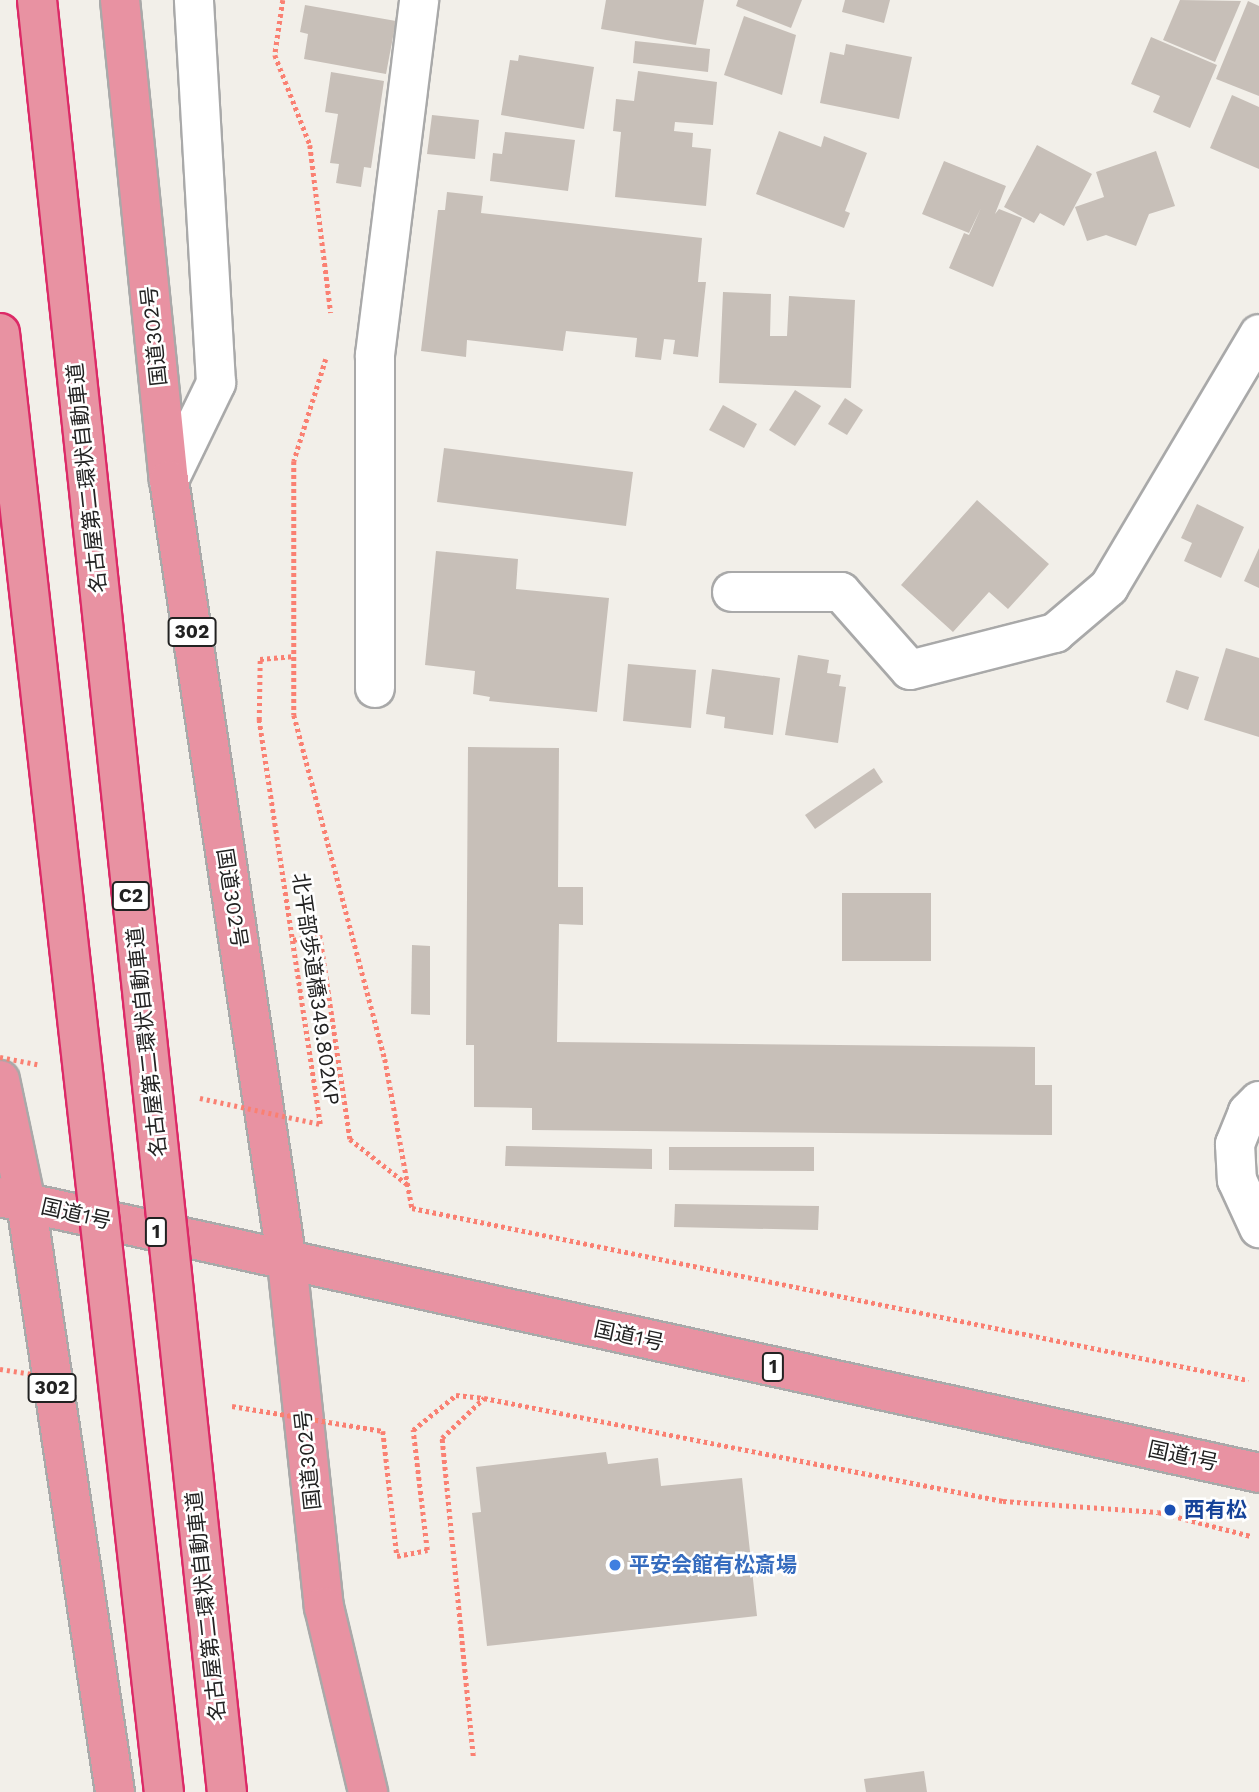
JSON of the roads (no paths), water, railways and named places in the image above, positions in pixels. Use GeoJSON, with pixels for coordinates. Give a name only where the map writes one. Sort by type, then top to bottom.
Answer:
{"type":"FeatureCollection","features":[{"type":"Feature","properties":{"kind":"highway","name":"名古屋第二環状自動車道"},"geometry":{"type":"LineString","coordinates":[[37,0],[227,1792]]}},
{"type":"Feature","properties":{"kind":"highway","name":"国道302号"},"geometry":{"type":"LineString","coordinates":[[120,0],[169,480],[287,1262],[324,1607],[368,1792]]}},
{"type":"Feature","properties":{"kind":"highway"},"geometry":{"type":"LineString","coordinates":[[0,333],[164,1792]]}},
{"type":"Feature","properties":{"kind":"highway","name":"302"},"geometry":{"type":"LineString","coordinates":[[0,1080],[13,1200],[115,1792]]}},
{"type":"Feature","properties":{"kind":"highway","name":"国道1号"},"geometry":{"type":"LineString","coordinates":[[13,1200],[1259,1473]]}},
{"type":"Feature","properties":{"kind":"street"},"geometry":{"type":"LineString","coordinates":[[169,480],[216,383],[194,0]]}},
{"type":"Feature","properties":{"kind":"street"},"geometry":{"type":"LineString","coordinates":[[375,688],[375,355],[419,0]]}},
{"type":"Feature","properties":{"kind":"street"},"geometry":{"type":"LineString","coordinates":[[732,592],[841,592],[910,670],[1055,633],[1110,587],[1259,334]]}},
{"type":"Feature","properties":{"kind":"street"},"geometry":{"type":"LineString","coordinates":[[1259,1101],[1248,1112],[1235,1144],[1237,1180],[1259,1228]]}},
{"type":"Feature","properties":{"kind":"place","name":"西有松"},"geometry":{"type":"Point","coordinates":[1170,1510]}},
{"type":"Feature","properties":{"kind":"place","name":"平安会館有松斎場"},"geometry":{"type":"Point","coordinates":[615,1565]}}]}
